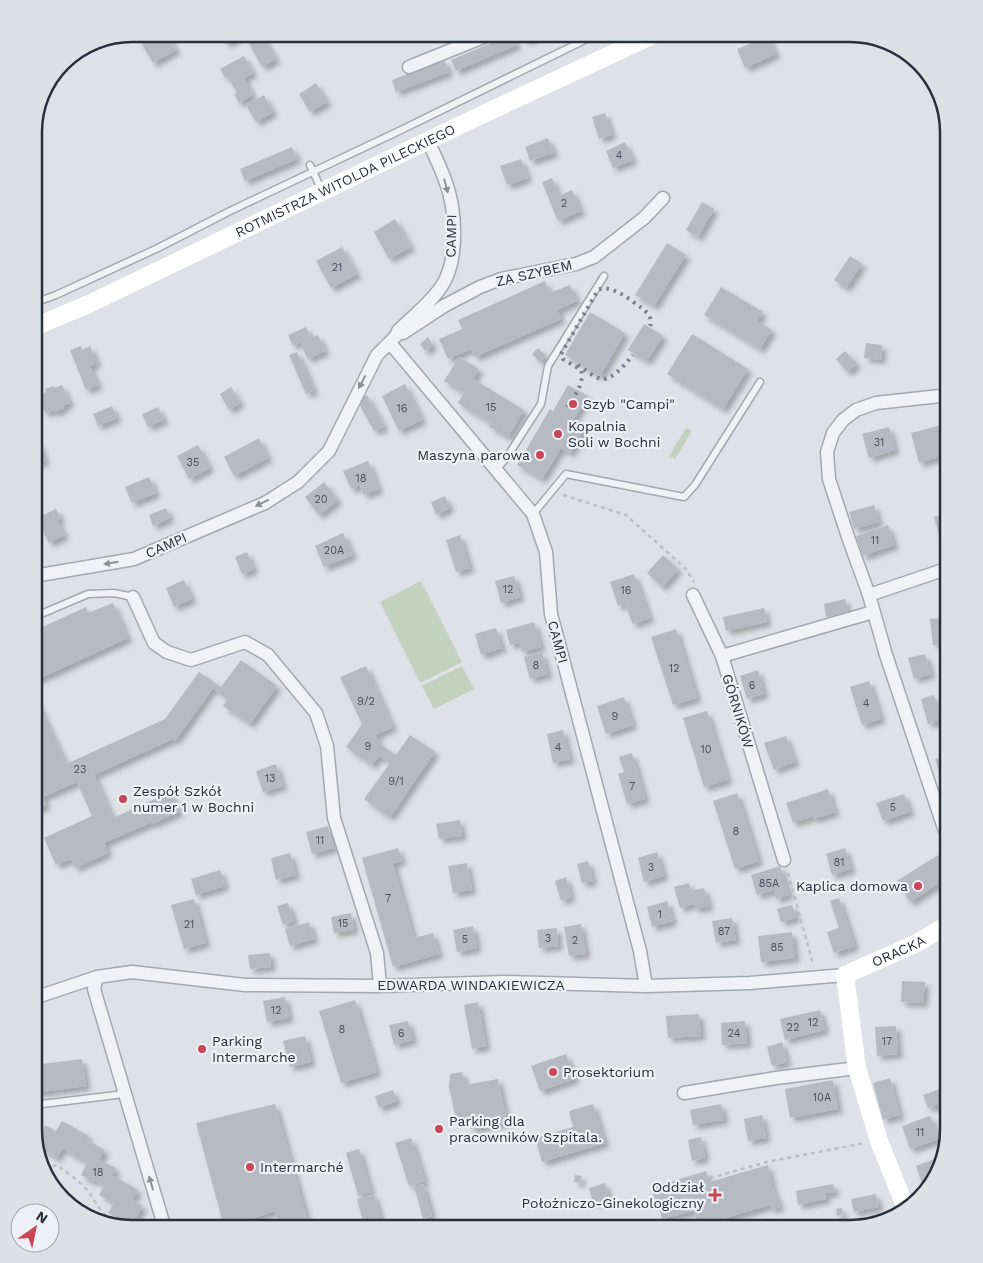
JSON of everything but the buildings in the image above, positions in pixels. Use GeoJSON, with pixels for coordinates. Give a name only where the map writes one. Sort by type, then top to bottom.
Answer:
{"type":"FeatureCollection","features":[{"type":"Feature","properties":{"kind":"main road","name":"ROTMISTRZA WITOLDA PILECKIEGO"},"geometry":{"type":"LineString","coordinates":[[43,323],[89,304],[637,43]]}},
{"type":"Feature","properties":{"kind":"main road","name":"ORACKA"},"geometry":{"type":"LineString","coordinates":[[845,975],[917,943],[940,929]]}},
{"type":"Feature","properties":{"kind":"main road"},"geometry":{"type":"LineString","coordinates":[[845,975],[858,1068],[878,1141],[904,1203]]}},
{"type":"Feature","properties":{"kind":"street"},"geometry":{"type":"LineString","coordinates":[[409,67],[470,42]]}},
{"type":"Feature","properties":{"kind":"street","name":"CAMPI"},"geometry":{"type":"LineString","coordinates":[[43,575],[134,559],[265,503],[298,482],[329,451],[377,355],[393,340],[398,331],[443,284],[450,267],[454,248],[452,210],[446,181],[428,141]]}},
{"type":"Feature","properties":{"kind":"street","name":"ZA SZYBEM"},"geometry":{"type":"LineString","coordinates":[[393,340],[444,306],[480,287],[501,279],[576,264],[594,257],[644,218],[664,198]]}},
{"type":"Feature","properties":{"kind":"street","name":"CAMPI"},"geometry":{"type":"LineString","coordinates":[[393,340],[533,514],[546,552],[551,614],[640,951],[646,986]]}},
{"type":"Feature","properties":{"kind":"street"},"geometry":{"type":"LineString","coordinates":[[940,396],[876,403],[856,410],[843,420],[833,433],[827,452],[830,479],[848,537],[869,595],[886,655],[940,816]]}},
{"type":"Feature","properties":{"kind":"street"},"geometry":{"type":"LineString","coordinates":[[869,595],[940,571]]}},
{"type":"Feature","properties":{"kind":"street"},"geometry":{"type":"LineString","coordinates":[[693,595],[722,656]]}},
{"type":"Feature","properties":{"kind":"street"},"geometry":{"type":"LineString","coordinates":[[133,597],[154,643],[166,652],[191,660],[245,642],[268,655],[316,713],[327,746],[334,818],[377,953],[380,986]]}},
{"type":"Feature","properties":{"kind":"street","name":"GÓRNIKÓW"},"geometry":{"type":"LineString","coordinates":[[784,860],[722,656],[873,612]]}},
{"type":"Feature","properties":{"kind":"street","name":"EDWARDA WINDAKIEWICZA"},"geometry":{"type":"LineString","coordinates":[[42,995],[97,977],[132,972],[244,985],[380,986],[504,982],[646,986],[750,983],[845,975]]}},
{"type":"Feature","properties":{"kind":"street"},"geometry":{"type":"LineString","coordinates":[[97,977],[94,989],[163,1220]]}},
{"type":"Feature","properties":{"kind":"street"},"geometry":{"type":"LineString","coordinates":[[684,1093],[776,1078],[858,1068]]}},
{"type":"Feature","properties":{"kind":"lane"},"geometry":{"type":"LineString","coordinates":[[43,300],[158,248],[312,168],[399,131],[579,43]]}},
{"type":"Feature","properties":{"kind":"lane"},"geometry":{"type":"LineString","coordinates":[[312,168],[323,192]]}},
{"type":"Feature","properties":{"kind":"lane"},"geometry":{"type":"LineString","coordinates":[[496,470],[507,457],[541,404],[548,366],[604,276]]}},
{"type":"Feature","properties":{"kind":"lane"},"geometry":{"type":"LineString","coordinates":[[533,514],[566,474],[684,497],[695,485],[760,382]]}},
{"type":"Feature","properties":{"kind":"lane"},"geometry":{"type":"LineString","coordinates":[[43,613],[88,594],[114,593],[133,597]]}},
{"type":"Feature","properties":{"kind":"lane"},"geometry":{"type":"LineString","coordinates":[[42,1104],[124,1094]]}},
{"type":"Feature","properties":{"kind":"path"},"geometry":{"type":"LineString","coordinates":[[174,42],[181,55]]}},
{"type":"Feature","properties":{"kind":"path"},"geometry":{"type":"LineString","coordinates":[[552,492],[626,515],[686,569],[699,590],[693,595]]}},
{"type":"Feature","properties":{"kind":"path"},"geometry":{"type":"LineString","coordinates":[[784,860],[814,968]]}},
{"type":"Feature","properties":{"kind":"path"},"geometry":{"type":"LineString","coordinates":[[710,1178],[767,1162],[878,1141]]}},
{"type":"Feature","properties":{"kind":"path"},"geometry":{"type":"LineString","coordinates":[[50,1167],[57,1165],[78,1180],[102,1212],[109,1217]]}},
{"type":"Feature","properties":{"kind":"green space"},"geometry":{"type":"Polygon","coordinates":[[[686,428],[692,431],[675,459],[669,456],[686,428]]]}},
{"type":"Feature","properties":{"kind":"green space"},"geometry":{"type":"Polygon","coordinates":[[[421,581],[462,662],[420,683],[380,602],[421,581]]]}},
{"type":"Feature","properties":{"kind":"green space"},"geometry":{"type":"Polygon","coordinates":[[[462,666],[474,689],[434,709],[422,686],[462,666]]]}},
{"type":"Feature","properties":{"kind":"railway"},"geometry":{"type":"LineString","coordinates":[[567,407],[578,390],[582,375],[581,370],[563,359],[561,354],[598,290],[603,288],[609,289],[632,301],[648,314],[651,321],[650,326]]}},
{"type":"Feature","properties":{"kind":"railway"},"geometry":{"type":"LineString","coordinates":[[578,365],[596,377],[606,379],[619,370],[633,355]]}},
{"type":"Feature","properties":{"kind":"place","name":"Szyb \"Campi\""},"geometry":{"type":"Point","coordinates":[573,404]}},
{"type":"Feature","properties":{"kind":"place","name":"Kopalnia Soli w Bochni"},"geometry":{"type":"Point","coordinates":[558,434]}},
{"type":"Feature","properties":{"kind":"place","name":"Maszyna parowa"},"geometry":{"type":"Point","coordinates":[540,455]}},
{"type":"Feature","properties":{"kind":"place","name":"Zespół Szkół numer 1 w Bochni"},"geometry":{"type":"Point","coordinates":[123,799]}},
{"type":"Feature","properties":{"kind":"place","name":"Kaplica domowa"},"geometry":{"type":"Point","coordinates":[918,886]}},
{"type":"Feature","properties":{"kind":"place","name":"Parking Intermarche"},"geometry":{"type":"Point","coordinates":[202,1049]}},
{"type":"Feature","properties":{"kind":"place","name":"Prosektorium"},"geometry":{"type":"Point","coordinates":[553,1072]}},
{"type":"Feature","properties":{"kind":"place","name":"Parking dla pracowników Szpitala."},"geometry":{"type":"Point","coordinates":[439,1129]}},
{"type":"Feature","properties":{"kind":"place","name":"Intermarché"},"geometry":{"type":"Point","coordinates":[250,1167]}},
{"type":"Feature","properties":{"kind":"place","name":"Oddział Położniczo-Ginekologiczny"},"geometry":{"type":"Point","coordinates":[715,1195]}}]}
